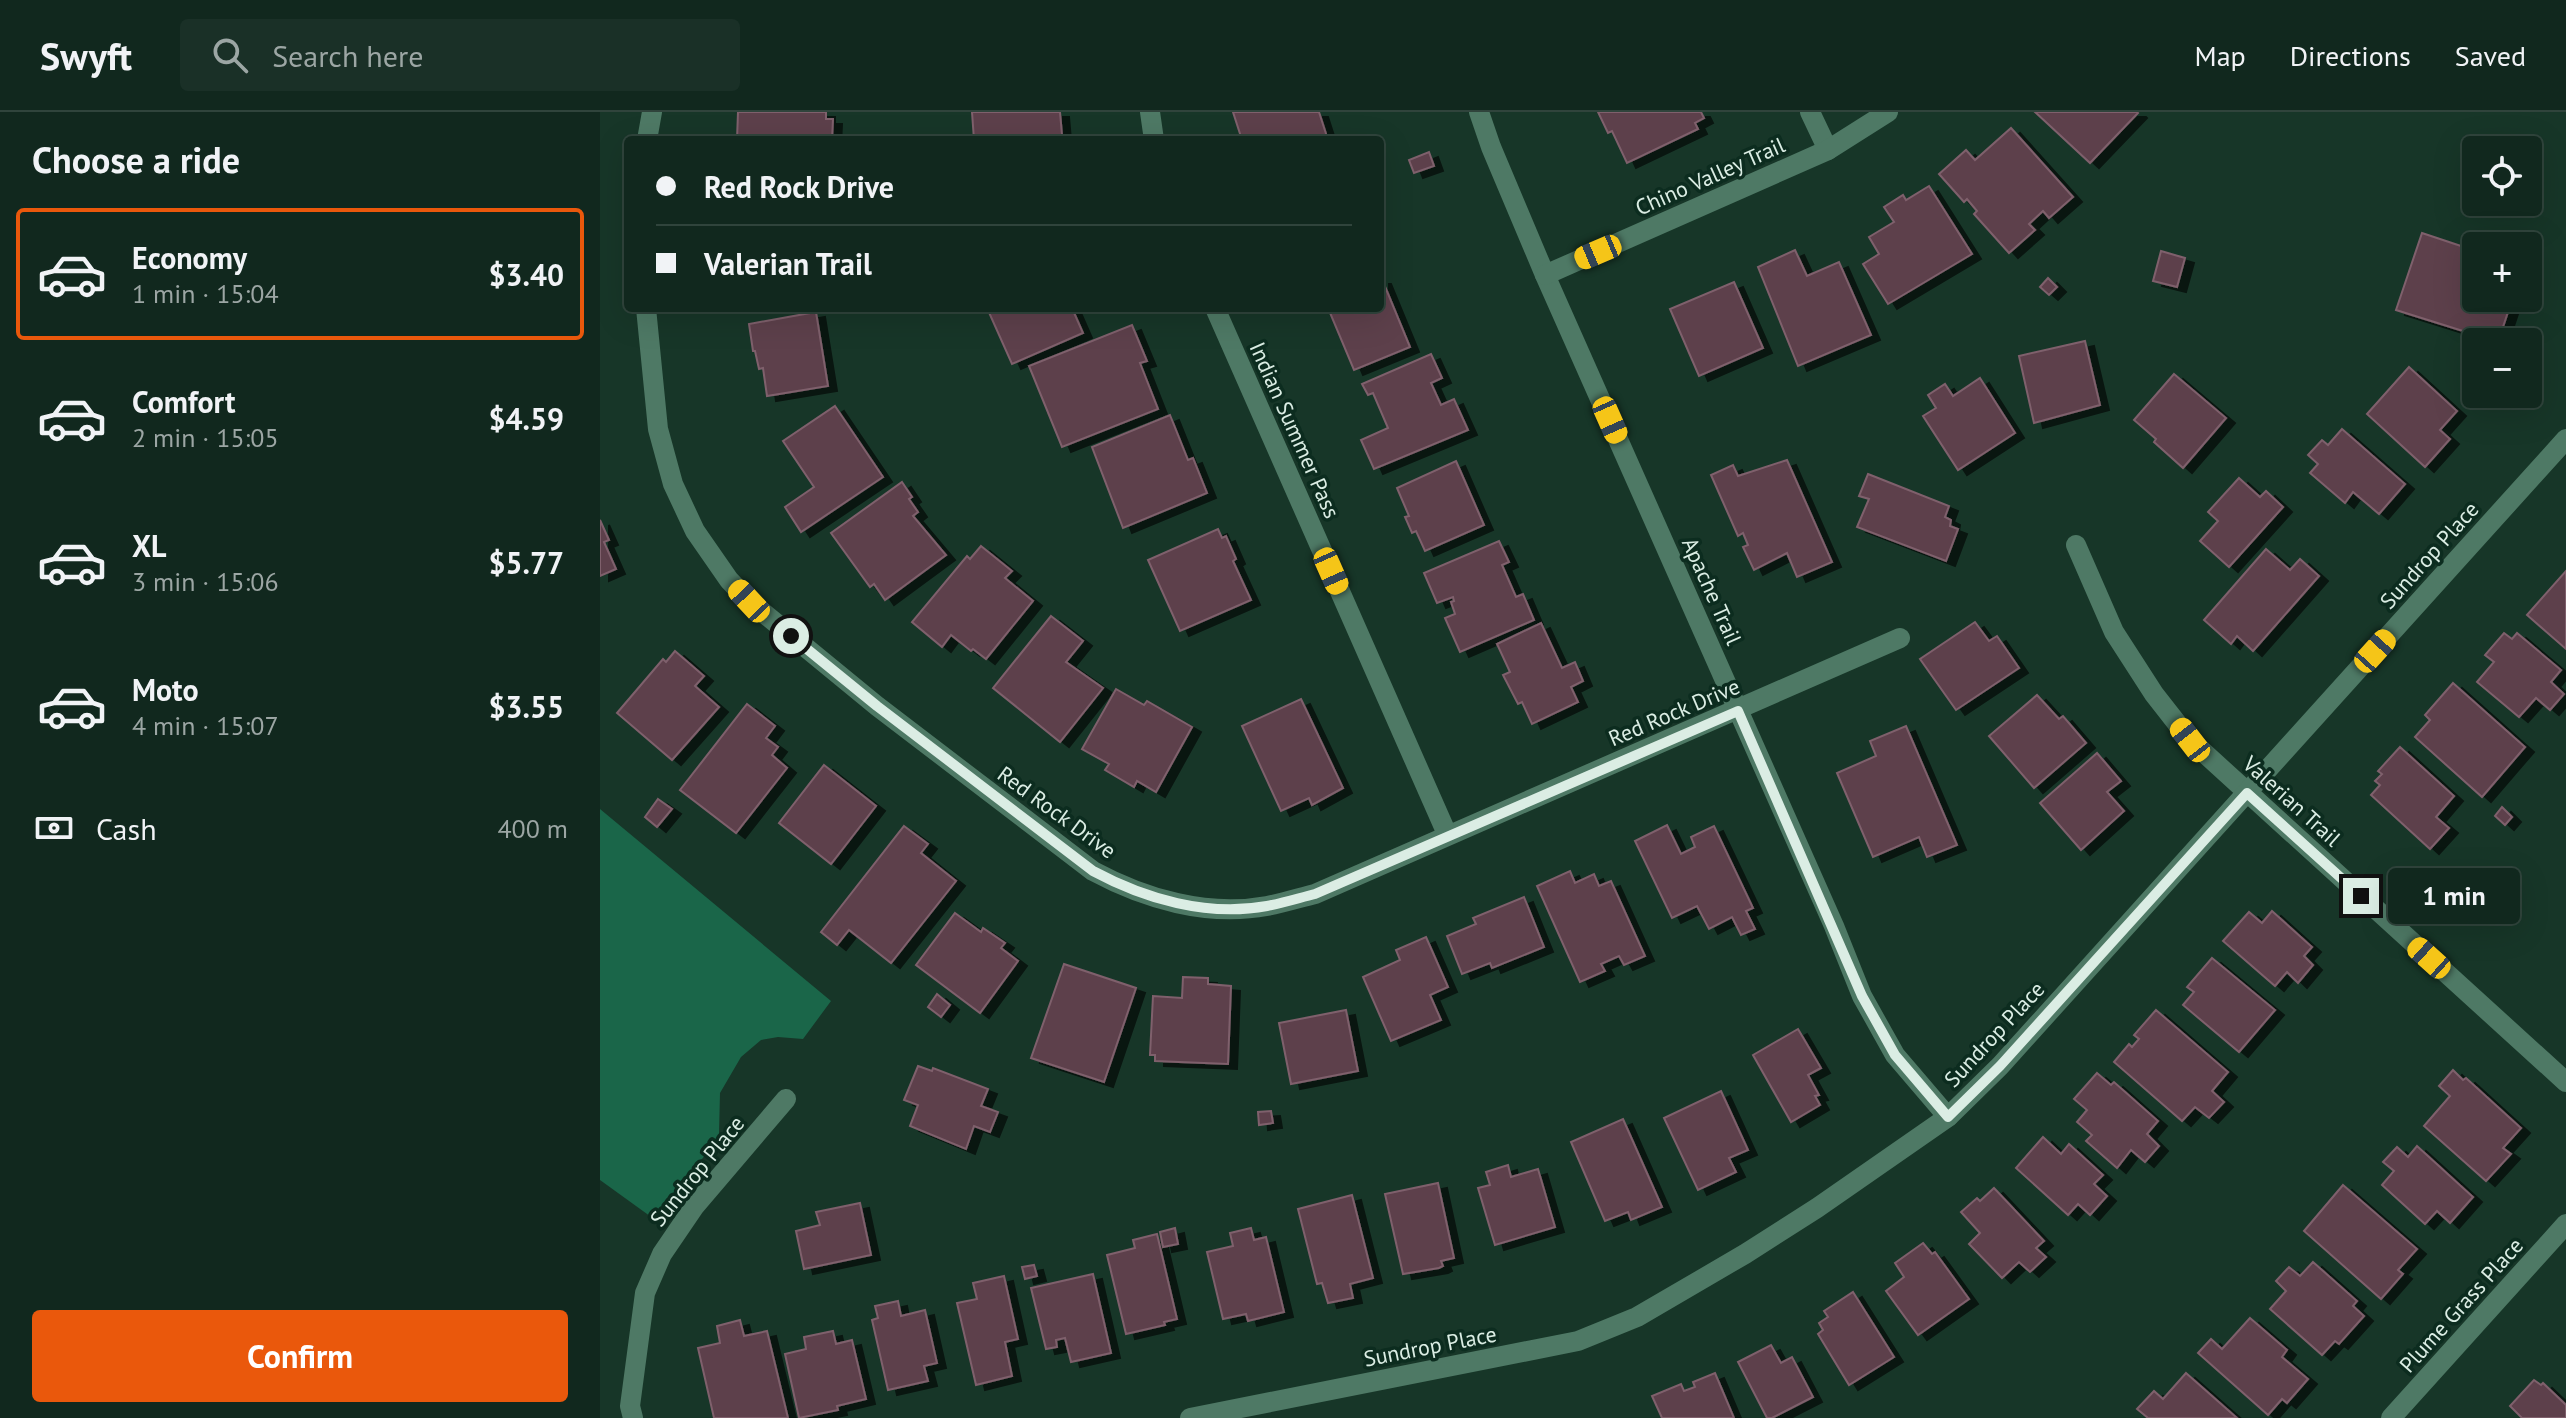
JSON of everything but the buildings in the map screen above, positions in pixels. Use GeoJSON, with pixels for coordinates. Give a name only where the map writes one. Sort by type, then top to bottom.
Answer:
{"type":"FeatureCollection","features":[{"type":"Feature","properties":{"kind":"street"},"geometry":{"type":"LineString","coordinates":[[648,136],[652,112]]}},
{"type":"Feature","properties":{"kind":"street"},"geometry":{"type":"LineString","coordinates":[[1150,112],[1153,136]]}},
{"type":"Feature","properties":{"kind":"street","name":"Apache Trail"},"geometry":{"type":"LineString","coordinates":[[1479,112],[1545,275],[1862,996],[1895,1055],[1948,1117]]}},
{"type":"Feature","properties":{"kind":"street"},"geometry":{"type":"LineString","coordinates":[[1810,112],[1828,150]]}},
{"type":"Feature","properties":{"kind":"street","name":"Chino Valley Trail"},"geometry":{"type":"LineString","coordinates":[[1545,275],[1828,150],[1888,112]]}},
{"type":"Feature","properties":{"kind":"street","name":"Red Rock Drive"},"geometry":{"type":"LineString","coordinates":[[646,312],[658,429],[673,484],[695,531],[729,580],[749,601],[877,706],[1093,871],[1163,901],[1188,906],[1266,906],[1315,894],[1900,638]]}},
{"type":"Feature","properties":{"kind":"street","name":"Indian Summer Pass"},"geometry":{"type":"LineString","coordinates":[[1217,312],[1447,834]]}},
{"type":"Feature","properties":{"kind":"street","name":"Sundrop Place"},"geometry":{"type":"LineString","coordinates":[[1190,1418],[1578,1341],[1637,1317],[1745,1254],[1948,1117],[2000,1066],[2566,439]]}},
{"type":"Feature","properties":{"kind":"street","name":"Valerian Trail"},"geometry":{"type":"LineString","coordinates":[[2076,545],[2114,632],[2154,694],[2190,740],[2566,1082]]}},
{"type":"Feature","properties":{"kind":"street","name":"Sundrop Place"},"geometry":{"type":"LineString","coordinates":[[633,1418],[630,1406],[645,1293],[662,1254],[694,1207],[786,1099]]}},
{"type":"Feature","properties":{"kind":"street","name":"Plume Grass Place"},"geometry":{"type":"LineString","coordinates":[[2391,1418],[2566,1224]]}},
{"type":"Feature","properties":{"kind":"green space"},"geometry":{"type":"Polygon","coordinates":[[[600,809],[831,1001],[803,1039],[778,1037],[761,1040],[741,1057],[720,1093],[719,1134],[654,1219],[600,1180],[600,809]]]}},
{"type":"Feature","properties":{"kind":"route"},"geometry":{"type":"LineString","coordinates":[[791,636],[877,706],[1093,871],[1163,901],[1188,906],[1266,906],[1315,894],[1447,834],[1738,711],[1862,996],[1895,1055],[1948,1117],[2000,1066],[2247,793],[2361,896]]}}]}
